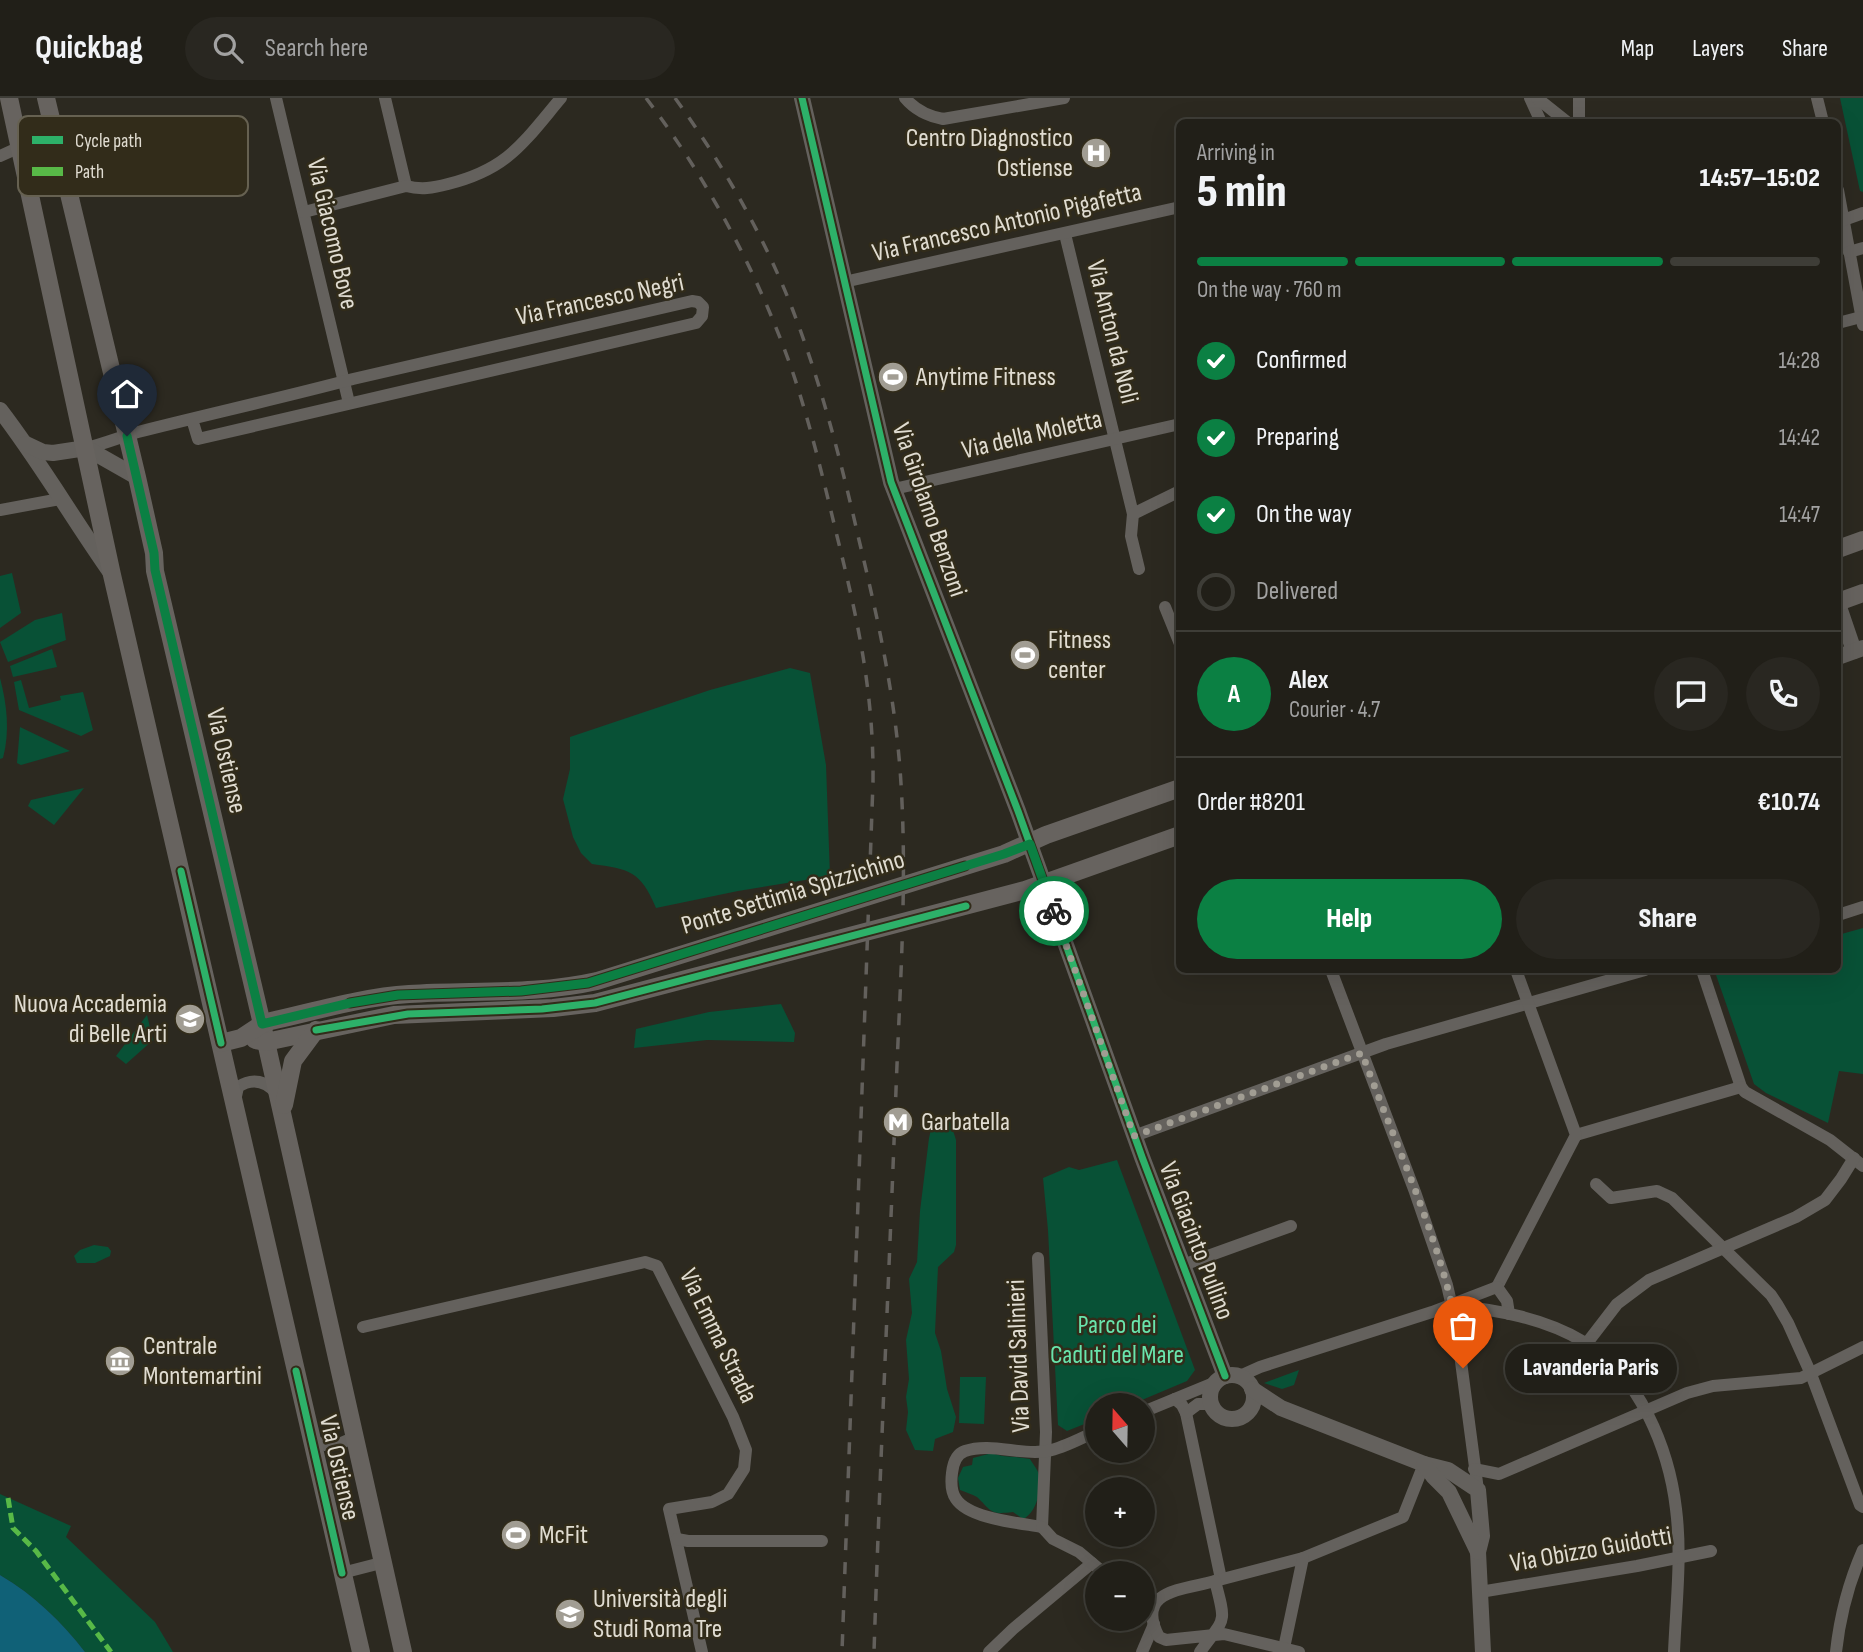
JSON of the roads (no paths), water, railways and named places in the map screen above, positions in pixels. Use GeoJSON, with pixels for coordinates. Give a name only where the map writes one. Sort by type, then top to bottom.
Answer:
{"type":"FeatureCollection","features":[{"type":"Feature","properties":{"kind":"main road","name":"Via Ostiense"},"geometry":{"type":"LineString","coordinates":[[9,98],[18,138]]}},
{"type":"Feature","properties":{"kind":"main road","name":"Via Ostiense"},"geometry":{"type":"LineString","coordinates":[[46,98],[50,116]]}},
{"type":"Feature","properties":{"kind":"main road","name":"Via Ostiense"},"geometry":{"type":"LineString","coordinates":[[31,196],[112,575],[361,1652]]}},
{"type":"Feature","properties":{"kind":"main road","name":"Via Ostiense"},"geometry":{"type":"LineString","coordinates":[[69,196],[137,477],[154,553],[155,570],[262,1024],[402,1652]]}},
{"type":"Feature","properties":{"kind":"main road"},"geometry":{"type":"LineString","coordinates":[[1841,548],[1863,540]]}},
{"type":"Feature","properties":{"kind":"main road"},"geometry":{"type":"LineString","coordinates":[[1841,602],[1863,593]]}},
{"type":"Feature","properties":{"kind":"main road","name":"Ponte Settimia Spizzichino"},"geometry":{"type":"LineString","coordinates":[[262,1024],[350,1003],[398,995],[521,991],[588,983],[1009,852],[1046,835],[1176,789]]}},
{"type":"Feature","properties":{"kind":"main road","name":"Ponte Settimia Spizzichino"},"geometry":{"type":"LineString","coordinates":[[266,1042],[316,1030],[408,1014],[553,1009],[595,1003],[1016,892],[1176,836]]}},
{"type":"Feature","properties":{"kind":"main road"},"geometry":{"type":"LineString","coordinates":[[221,1043],[241,1038],[262,1024]]}},
{"type":"Feature","properties":{"kind":"main road"},"geometry":{"type":"LineString","coordinates":[[283,1118],[290,1069],[298,1053],[316,1030]]}},
{"type":"Feature","properties":{"kind":"main road"},"geometry":{"type":"LineString","coordinates":[[241,1038],[266,1042]]}},
{"type":"Feature","properties":{"kind":"street","name":"Via Giacomo Bove"},"geometry":{"type":"LineString","coordinates":[[276,98],[344,381]]}},
{"type":"Feature","properties":{"kind":"street"},"geometry":{"type":"LineString","coordinates":[[385,98],[406,186]]}},
{"type":"Feature","properties":{"kind":"street"},"geometry":{"type":"LineString","coordinates":[[304,212],[406,186],[419,190],[481,174],[498,165],[520,146],[561,98]]}},
{"type":"Feature","properties":{"kind":"street","name":"Via Girolamo Benzoni"},"geometry":{"type":"LineString","coordinates":[[802,98],[894,489],[1044,883]]}},
{"type":"Feature","properties":{"kind":"street"},"geometry":{"type":"LineString","coordinates":[[905,98],[919,110],[943,119],[1064,98]]}},
{"type":"Feature","properties":{"kind":"street"},"geometry":{"type":"LineString","coordinates":[[1530,98],[1540,119]]}},
{"type":"Feature","properties":{"kind":"street"},"geometry":{"type":"LineString","coordinates":[[1537,98],[1563,119]]}},
{"type":"Feature","properties":{"kind":"street"},"geometry":{"type":"LineString","coordinates":[[1578,98],[1579,119]]}},
{"type":"Feature","properties":{"kind":"street"},"geometry":{"type":"LineString","coordinates":[[1817,98],[1822,119]]}},
{"type":"Feature","properties":{"kind":"street"},"geometry":{"type":"LineString","coordinates":[[0,156],[18,148]]}},
{"type":"Feature","properties":{"kind":"street","name":"Via Francesco Antonio Pigafetta"},"geometry":{"type":"LineString","coordinates":[[844,282],[1176,208]]}},
{"type":"Feature","properties":{"kind":"street"},"geometry":{"type":"LineString","coordinates":[[1841,221],[1863,213]]}},
{"type":"Feature","properties":{"kind":"street"},"geometry":{"type":"LineString","coordinates":[[1841,224],[1862,321],[1841,323]]}},
{"type":"Feature","properties":{"kind":"street","name":"Via Anton da Noli"},"geometry":{"type":"LineString","coordinates":[[1065,234],[1133,514],[1131,536],[1139,569]]}},
{"type":"Feature","properties":{"kind":"street"},"geometry":{"type":"LineString","coordinates":[[1849,252],[1863,248]]}},
{"type":"Feature","properties":{"kind":"street","name":"Via Francesco Negri"},"geometry":{"type":"LineString","coordinates":[[86,448],[192,419],[344,381],[692,301],[703,307],[702,316],[696,323],[198,439],[192,419]]}},
{"type":"Feature","properties":{"kind":"street"},"geometry":{"type":"LineString","coordinates":[[344,381],[349,403]]}},
{"type":"Feature","properties":{"kind":"street"},"geometry":{"type":"LineString","coordinates":[[0,410],[26,444],[112,575]]}},
{"type":"Feature","properties":{"kind":"street","name":"Via della Moletta"},"geometry":{"type":"LineString","coordinates":[[894,489],[1176,425]]}},
{"type":"Feature","properties":{"kind":"street"},"geometry":{"type":"LineString","coordinates":[[26,444],[53,453],[86,448],[137,477]]}},
{"type":"Feature","properties":{"kind":"street"},"geometry":{"type":"LineString","coordinates":[[93,478],[108,459]]}},
{"type":"Feature","properties":{"kind":"street"},"geometry":{"type":"LineString","coordinates":[[1133,514],[1176,493]]}},
{"type":"Feature","properties":{"kind":"street"},"geometry":{"type":"LineString","coordinates":[[0,510],[60,499]]}},
{"type":"Feature","properties":{"kind":"street"},"geometry":{"type":"LineString","coordinates":[[1165,607],[1176,634]]}},
{"type":"Feature","properties":{"kind":"street"},"geometry":{"type":"LineString","coordinates":[[1841,610],[1858,649],[1841,656]]}},
{"type":"Feature","properties":{"kind":"street","name":"Via Giacinto Pullino"},"geometry":{"type":"LineString","coordinates":[[1044,883],[1134,1136],[1227,1378]]}},
{"type":"Feature","properties":{"kind":"street"},"geometry":{"type":"LineString","coordinates":[[1841,914],[1863,907]]}},
{"type":"Feature","properties":{"kind":"street"},"geometry":{"type":"LineString","coordinates":[[1332,973],[1415,1192],[1452,1305],[1468,1410],[1482,1536],[1478,1552],[1483,1651]]}},
{"type":"Feature","properties":{"kind":"street"},"geometry":{"type":"LineString","coordinates":[[1517,973],[1576,1135]]}},
{"type":"Feature","properties":{"kind":"street"},"geometry":{"type":"LineString","coordinates":[[1134,1136],[1362,1053],[1634,973]]}},
{"type":"Feature","properties":{"kind":"street"},"geometry":{"type":"LineString","coordinates":[[1587,1343],[1617,1304],[1632,1291],[1649,1280],[1796,1217],[1825,1200],[1858,1162],[1830,1140],[1750,1096],[1741,1087],[1703,973]]}},
{"type":"Feature","properties":{"kind":"street"},"geometry":{"type":"LineString","coordinates":[[234,1104],[239,1087],[248,1082],[265,1083],[277,1094]]}},
{"type":"Feature","properties":{"kind":"street"},"geometry":{"type":"LineString","coordinates":[[1155,1407],[1227,1378],[1452,1305],[1497,1287],[1576,1135],[1741,1087]]}},
{"type":"Feature","properties":{"kind":"street"},"geometry":{"type":"LineString","coordinates":[[1597,1184],[1611,1198],[1648,1191],[1665,1194],[1681,1205],[1777,1304],[1811,1374],[1862,1506]]}},
{"type":"Feature","properties":{"kind":"street"},"geometry":{"type":"LineString","coordinates":[[1183,1265],[1291,1226]]}},
{"type":"Feature","properties":{"kind":"street","name":"Via David Salinieri"},"geometry":{"type":"LineString","coordinates":[[1038,1258],[1046,1452],[1042,1527]]}},
{"type":"Feature","properties":{"kind":"street","name":"Via Emma Strada"},"geometry":{"type":"LineString","coordinates":[[363,1327],[645,1262],[654,1264],[660,1270],[744,1439],[746,1450],[744,1469],[728,1494],[712,1502],[669,1509],[677,1539]]}},
{"type":"Feature","properties":{"kind":"street"},"geometry":{"type":"LineString","coordinates":[[1497,1287],[1507,1301],[1509,1314]]}},
{"type":"Feature","properties":{"kind":"street"},"geometry":{"type":"LineString","coordinates":[[1452,1305],[1509,1314],[1549,1325],[1587,1343],[1623,1378],[1646,1409],[1672,1483],[1676,1511],[1679,1557],[1674,1652]]}},
{"type":"Feature","properties":{"kind":"street"},"geometry":{"type":"LineString","coordinates":[[1474,1469],[1490,1474],[1502,1473],[1646,1409],[1706,1388],[1801,1378],[1863,1347]]}},
{"type":"Feature","properties":{"kind":"street"},"geometry":{"type":"LineString","coordinates":[[1249,1411],[1254,1398],[1247,1381],[1227,1378],[1210,1392],[1211,1404],[1218,1414],[1226,1418],[1238,1418],[1249,1411],[1282,1408]]}},
{"type":"Feature","properties":{"kind":"street"},"geometry":{"type":"LineString","coordinates":[[1252,1389],[1282,1408],[1418,1462],[1448,1470],[1478,1494]]}},
{"type":"Feature","properties":{"kind":"street"},"geometry":{"type":"LineString","coordinates":[[1175,1399],[1186,1413],[1197,1463],[1223,1620],[1200,1652]]}},
{"type":"Feature","properties":{"kind":"street"},"geometry":{"type":"LineString","coordinates":[[1186,1413],[1198,1404],[1211,1404]]}},
{"type":"Feature","properties":{"kind":"street"},"geometry":{"type":"LineString","coordinates":[[1085,1436],[1046,1452],[967,1450],[956,1458],[952,1471],[954,1495],[964,1506],[991,1517],[1042,1527],[1053,1539],[1079,1552],[1090,1561]]}},
{"type":"Feature","properties":{"kind":"street","name":"Via Ostiense"},"geometry":{"type":"LineString","coordinates":[[311,1438],[329,1447],[354,1437]]}},
{"type":"Feature","properties":{"kind":"street"},"geometry":{"type":"LineString","coordinates":[[1418,1462],[1449,1492],[1466,1504],[1478,1494]]}},
{"type":"Feature","properties":{"kind":"street"},"geometry":{"type":"LineString","coordinates":[[1155,1601],[1163,1595],[1303,1558],[1404,1517],[1418,1462]]}},
{"type":"Feature","properties":{"kind":"street"},"geometry":{"type":"LineString","coordinates":[[1449,1492],[1478,1552]]}},
{"type":"Feature","properties":{"kind":"street"},"geometry":{"type":"LineString","coordinates":[[702,1652],[677,1539],[822,1541]]}},
{"type":"Feature","properties":{"kind":"street"},"geometry":{"type":"LineString","coordinates":[[1836,1652],[1845,1595],[1863,1550]]}},
{"type":"Feature","properties":{"kind":"street","name":"Via Obizzo Guidotti"},"geometry":{"type":"LineString","coordinates":[[1480,1592],[1711,1551]]}},
{"type":"Feature","properties":{"kind":"street"},"geometry":{"type":"LineString","coordinates":[[1284,1648],[1303,1558]]}},
{"type":"Feature","properties":{"kind":"street"},"geometry":{"type":"LineString","coordinates":[[342,1573],[381,1563]]}},
{"type":"Feature","properties":{"kind":"street"},"geometry":{"type":"LineString","coordinates":[[989,1652],[1085,1569]]}},
{"type":"Feature","properties":{"kind":"street"},"geometry":{"type":"LineString","coordinates":[[1155,1627],[1159,1637],[1166,1640],[1215,1633],[1299,1652]]}},
{"type":"Feature","properties":{"kind":"street"},"geometry":{"type":"LineString","coordinates":[[1142,1652],[1151,1631]]}},
{"type":"Feature","properties":{"kind":"water"},"geometry":{"type":"Polygon","coordinates":[[[0,1575],[46,1609],[85,1652],[0,1652],[0,1575]]]}},
{"type":"Feature","properties":{"kind":"railway"},"geometry":{"type":"LineString","coordinates":[[646,98],[691,162],[711,196],[748,265],[780,336],[800,393],[822,475],[852,598],[868,688],[873,782],[842,1652]]}},
{"type":"Feature","properties":{"kind":"railway"},"geometry":{"type":"LineString","coordinates":[[675,98],[725,173],[755,226],[792,308],[821,394],[845,481],[878,625],[894,711],[902,809],[903,929],[874,1652]]}},
{"type":"Feature","properties":{"kind":"place","name":"Centro Diagnostico Ostiense"},"geometry":{"type":"Point","coordinates":[1096,153]}},
{"type":"Feature","properties":{"kind":"place","name":"Anytime Fitness"},"geometry":{"type":"Point","coordinates":[893,377]}},
{"type":"Feature","properties":{"kind":"place","name":"Fitness center"},"geometry":{"type":"Point","coordinates":[1025,655]}},
{"type":"Feature","properties":{"kind":"place","name":"Nuova Accademia di Belle Arti"},"geometry":{"type":"Point","coordinates":[190,1019]}},
{"type":"Feature","properties":{"kind":"place","name":"Garbatella"},"geometry":{"type":"Point","coordinates":[898,1122]}},
{"type":"Feature","properties":{"kind":"place","name":"Centrale Montemartini"},"geometry":{"type":"Point","coordinates":[120,1361]}},
{"type":"Feature","properties":{"kind":"place","name":"Lavanderia Paris"},"geometry":{"type":"Point","coordinates":[1463,1368]}},
{"type":"Feature","properties":{"kind":"place","name":"McFit"},"geometry":{"type":"Point","coordinates":[516,1535]}},
{"type":"Feature","properties":{"kind":"place","name":"Università degli Studi Roma Tre"},"geometry":{"type":"Point","coordinates":[570,1614]}},
{"type":"Feature","properties":{"kind":"park label","name":"Parco dei Caduti del Mare"},"geometry":{"type":"Point","coordinates":[1117,1340]}}]}
